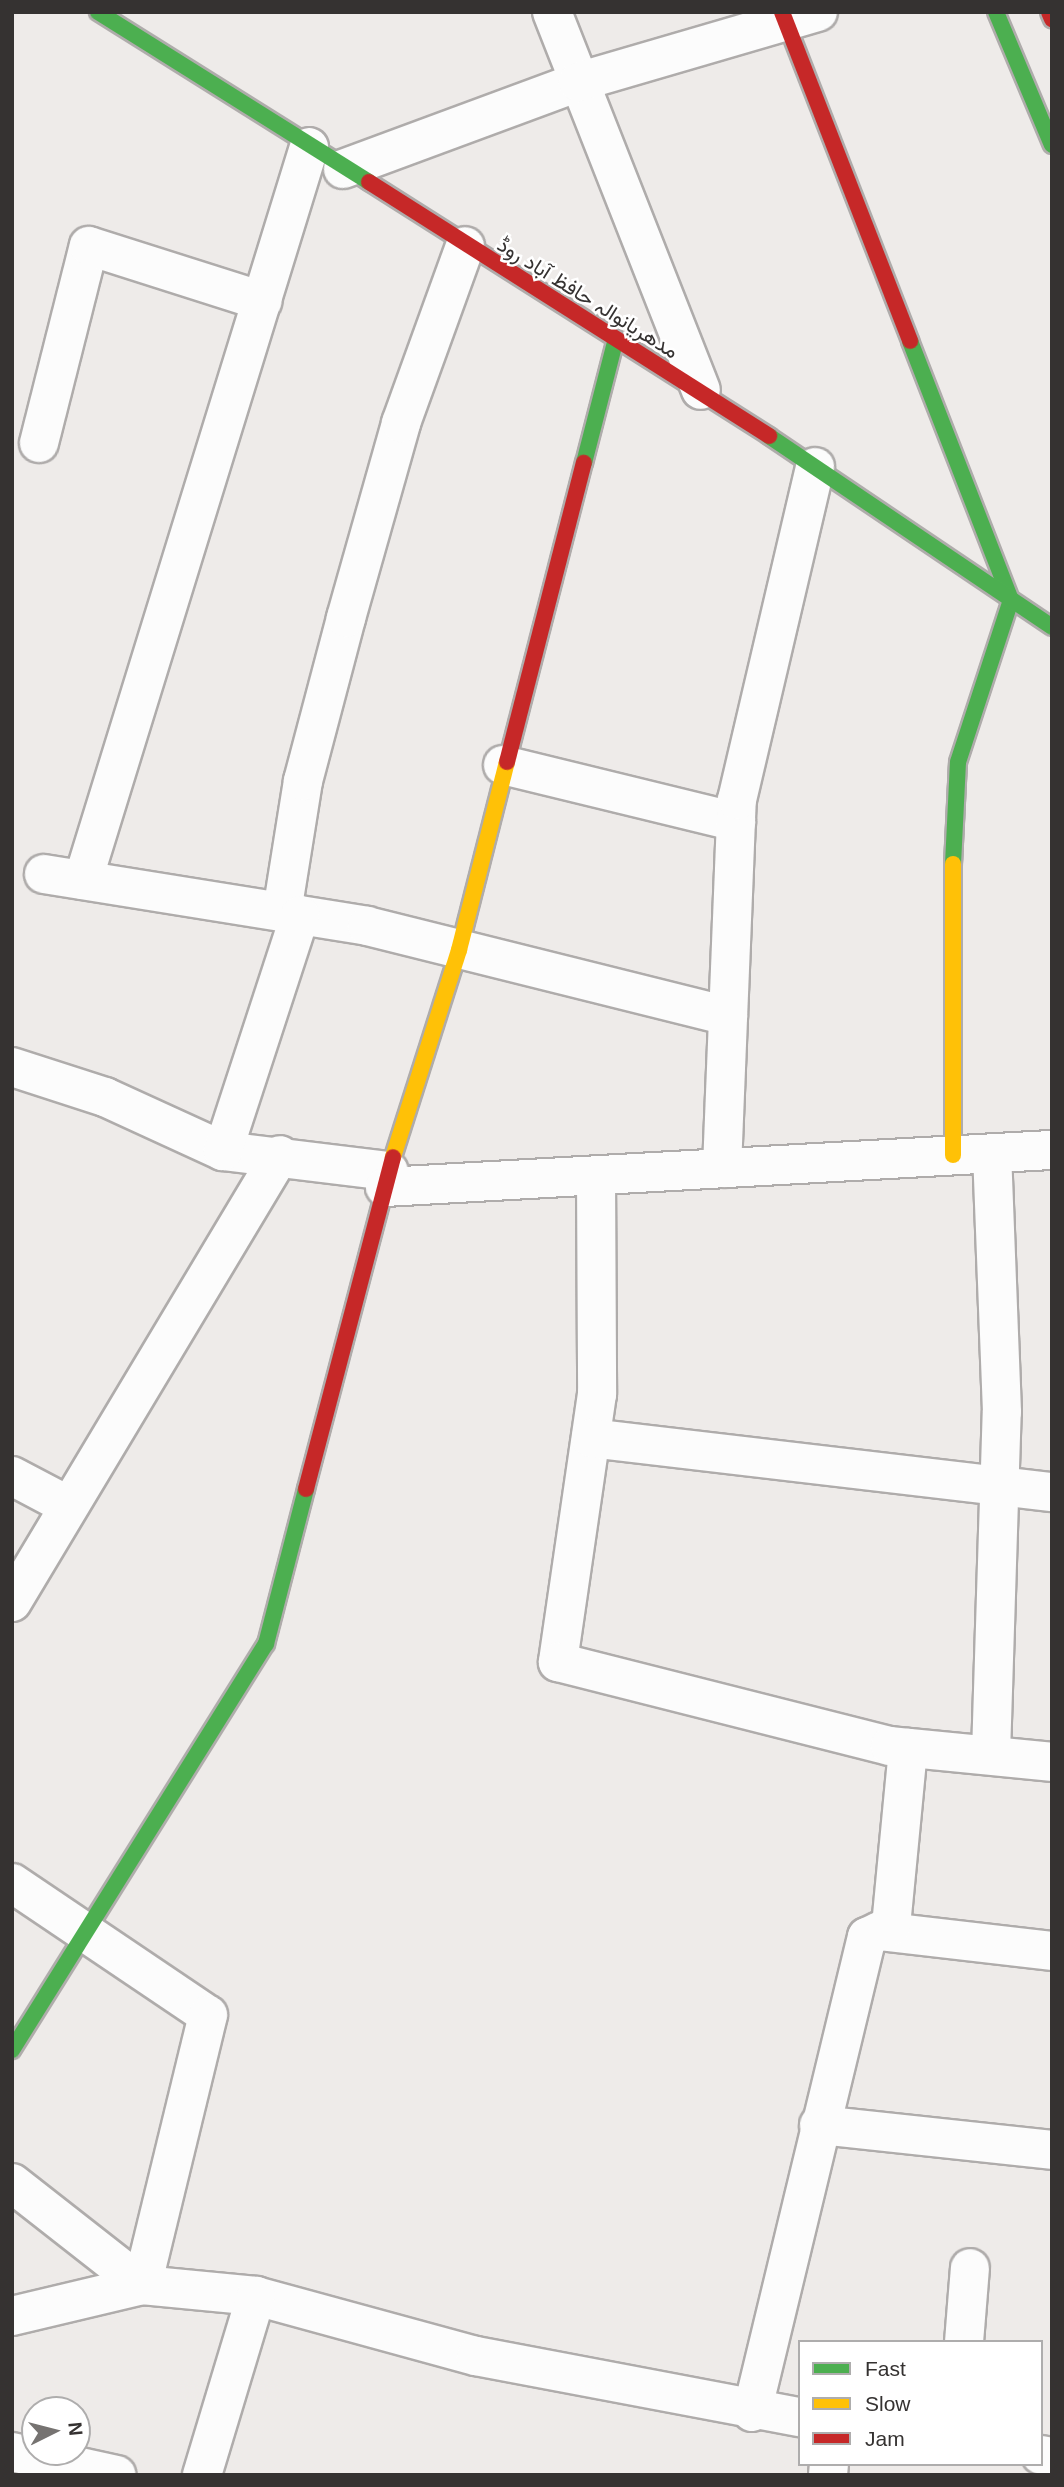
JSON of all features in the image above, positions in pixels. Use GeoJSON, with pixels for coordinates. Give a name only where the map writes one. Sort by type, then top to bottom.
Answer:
{"type":"FeatureCollection","features":[{"type":"Feature","properties":{"kind":"street"},"geometry":{"type":"LineString","coordinates":[[552,12],[701,390]]}},
{"type":"Feature","properties":{"kind":"street"},"geometry":{"type":"LineString","coordinates":[[996,12],[1052,145]]}},
{"type":"Feature","properties":{"kind":"street"},"geometry":{"type":"LineString","coordinates":[[1049,12],[1052,19]]}},
{"type":"Feature","properties":{"kind":"street","name":"مدھریانوالہ حافظ آباد روڈ"},"geometry":{"type":"LineString","coordinates":[[101,13],[615,342],[701,390],[1052,627]]}},
{"type":"Feature","properties":{"kind":"street"},"geometry":{"type":"LineString","coordinates":[[343,169],[578,82],[796,16],[1011,600],[958,762],[950,921],[953,1155]]}},
{"type":"Feature","properties":{"kind":"street"},"geometry":{"type":"LineString","coordinates":[[83,880],[309,147]]}},
{"type":"Feature","properties":{"kind":"street"},"geometry":{"type":"LineString","coordinates":[[39,443],[89,246],[262,301]]}},
{"type":"Feature","properties":{"kind":"street"},"geometry":{"type":"LineString","coordinates":[[223,1151],[291,913],[303,781],[349,605],[401,423],[465,246]]}},
{"type":"Feature","properties":{"kind":"street"},"geometry":{"type":"LineString","coordinates":[[12,2050],[85,1929],[266,1644],[387,1179],[459,950],[503,765],[615,342]]}},
{"type":"Feature","properties":{"kind":"street"},"geometry":{"type":"LineString","coordinates":[[722,1168],[736,822],[815,467]]}},
{"type":"Feature","properties":{"kind":"street"},"geometry":{"type":"LineString","coordinates":[[503,765],[736,822]]}},
{"type":"Feature","properties":{"kind":"street"},"geometry":{"type":"LineString","coordinates":[[44,874],[291,913],[459,950],[728,1016]]}},
{"type":"Feature","properties":{"kind":"street"},"geometry":{"type":"LineString","coordinates":[[12,1067],[105,1097],[223,1151],[280,1155],[387,1179],[596,1176],[1052,1150]]}},
{"type":"Feature","properties":{"kind":"street"},"geometry":{"type":"LineString","coordinates":[[990,1754],[1002,1488],[992,1153]]}},
{"type":"Feature","properties":{"kind":"street"},"geometry":{"type":"LineString","coordinates":[[12,1602],[280,1155]]}},
{"type":"Feature","properties":{"kind":"street"},"geometry":{"type":"LineString","coordinates":[[596,1176],[597,1394],[558,1662],[908,1748],[1052,1762]]}},
{"type":"Feature","properties":{"kind":"street"},"geometry":{"type":"LineString","coordinates":[[591,1438],[1052,1492]]}},
{"type":"Feature","properties":{"kind":"street"},"geometry":{"type":"LineString","coordinates":[[12,1476],[69,1506]]}},
{"type":"Feature","properties":{"kind":"street"},"geometry":{"type":"LineString","coordinates":[[752,2412],[819,2125],[867,1937],[891,1926],[908,1748]]}},
{"type":"Feature","properties":{"kind":"street"},"geometry":{"type":"LineString","coordinates":[[12,1883],[85,1929],[208,2015],[142,2285]]}},
{"type":"Feature","properties":{"kind":"street"},"geometry":{"type":"LineString","coordinates":[[880,1931],[1052,1951]]}},
{"type":"Feature","properties":{"kind":"street"},"geometry":{"type":"LineString","coordinates":[[819,2125],[1052,2150]]}},
{"type":"Feature","properties":{"kind":"street"},"geometry":{"type":"LineString","coordinates":[[12,2183],[142,2285]]}},
{"type":"Feature","properties":{"kind":"street"},"geometry":{"type":"LineString","coordinates":[[964,2340],[970,2268]]}},
{"type":"Feature","properties":{"kind":"street"},"geometry":{"type":"LineString","coordinates":[[12,2316],[142,2285],[256,2296],[476,2356],[752,2412],[798,2417]]}},
{"type":"Feature","properties":{"kind":"street"},"geometry":{"type":"LineString","coordinates":[[202,2475],[256,2296]]}},
{"type":"Feature","properties":{"kind":"street"},"geometry":{"type":"LineString","coordinates":[[12,2452],[117,2475]]}},
{"type":"Feature","properties":{"kind":"traffic: fast"},"geometry":{"type":"LineString","coordinates":[[98,12],[369,182]]}},
{"type":"Feature","properties":{"kind":"traffic: fast"},"geometry":{"type":"LineString","coordinates":[[996,12],[1052,145]]}},
{"type":"Feature","properties":{"kind":"traffic: fast"},"geometry":{"type":"LineString","coordinates":[[910,341],[1011,600],[958,762],[953,864]]}},
{"type":"Feature","properties":{"kind":"traffic: fast"},"geometry":{"type":"LineString","coordinates":[[584,463],[615,342]]}},
{"type":"Feature","properties":{"kind":"traffic: fast"},"geometry":{"type":"LineString","coordinates":[[769,436],[1052,627]]}},
{"type":"Feature","properties":{"kind":"traffic: fast"},"geometry":{"type":"LineString","coordinates":[[12,2050],[266,1644],[306,1489]]}},
{"type":"Feature","properties":{"kind":"traffic: slow"},"geometry":{"type":"LineString","coordinates":[[393,1157],[459,950],[507,762]]}},
{"type":"Feature","properties":{"kind":"traffic: slow"},"geometry":{"type":"LineString","coordinates":[[953,864],[953,1155]]}},
{"type":"Feature","properties":{"kind":"traffic: jam"},"geometry":{"type":"LineString","coordinates":[[782,12],[910,341]]}},
{"type":"Feature","properties":{"kind":"traffic: jam"},"geometry":{"type":"LineString","coordinates":[[1049,12],[1052,19]]}},
{"type":"Feature","properties":{"kind":"traffic: jam"},"geometry":{"type":"LineString","coordinates":[[369,182],[769,436]]}},
{"type":"Feature","properties":{"kind":"traffic: jam"},"geometry":{"type":"LineString","coordinates":[[507,762],[584,463]]}},
{"type":"Feature","properties":{"kind":"traffic: jam"},"geometry":{"type":"LineString","coordinates":[[306,1489],[393,1157]]}}]}
